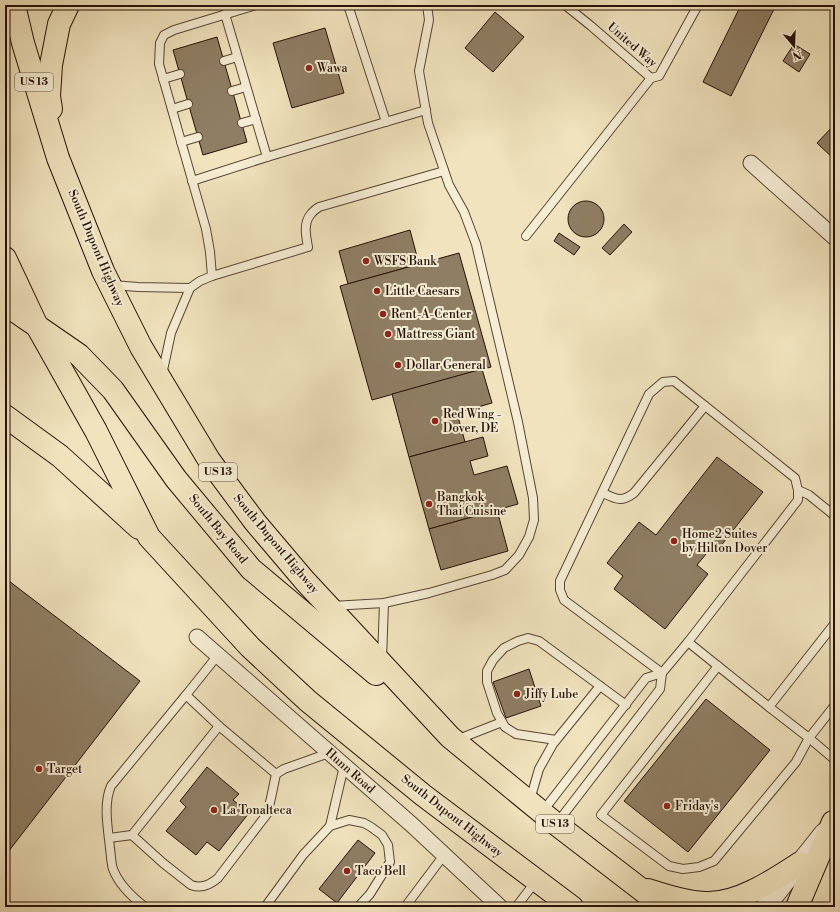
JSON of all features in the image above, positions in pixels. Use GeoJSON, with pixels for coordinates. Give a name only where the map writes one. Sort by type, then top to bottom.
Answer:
{"type":"FeatureCollection","features":[{"type":"Feature","properties":{"kind":"highway","name":"South Dupont Highway"},"geometry":{"type":"LineString","coordinates":[[14,5],[22,43],[58,158],[103,271],[141,347],[214,466],[255,522],[305,582],[452,739],[542,813],[664,907]]}},
{"type":"Feature","properties":{"kind":"highway"},"geometry":{"type":"LineString","coordinates":[[58,158],[49,96],[51,65],[59,24],[68,5]]}},
{"type":"Feature","properties":{"kind":"highway","name":"South Dupont Highway"},"geometry":{"type":"LineString","coordinates":[[5,258],[37,326],[96,431],[149,537],[250,648],[308,701],[423,795],[572,907]]}},
{"type":"Feature","properties":{"kind":"highway","name":"South Bay Road"},"geometry":{"type":"LineString","coordinates":[[5,304],[78,355],[113,390],[176,479],[251,569],[452,739]]}},
{"type":"Feature","properties":{"kind":"highway"},"geometry":{"type":"LineString","coordinates":[[5,416],[60,456],[149,537]]}},
{"type":"Feature","properties":{"kind":"highway"},"geometry":{"type":"LineString","coordinates":[[797,907],[834,821]]}},
{"type":"Feature","properties":{"kind":"highway"},"geometry":{"type":"LineString","coordinates":[[638,887],[691,902],[707,904],[724,902],[773,881],[800,864]]}},
{"type":"Feature","properties":{"kind":"street"},"geometry":{"type":"LineString","coordinates":[[751,163],[835,238]]}},
{"type":"Feature","properties":{"kind":"street","name":"Hunn Road"},"geometry":{"type":"LineString","coordinates":[[197,637],[411,824],[500,907]]}},
{"type":"Feature","properties":{"kind":"street"},"geometry":{"type":"LineString","coordinates":[[765,907],[834,821]]}},
{"type":"Feature","properties":{"kind":"lane"},"geometry":{"type":"LineString","coordinates":[[212,276],[206,229],[159,64],[160,43],[164,35],[174,30],[256,5]]}},
{"type":"Feature","properties":{"kind":"lane"},"geometry":{"type":"LineString","coordinates":[[348,5],[386,122]]}},
{"type":"Feature","properties":{"kind":"lane"},"geometry":{"type":"LineString","coordinates":[[328,606],[384,603],[429,593],[505,570],[519,555],[529,537],[534,520],[533,498],[518,422],[476,244],[464,212],[449,185],[428,123],[419,72],[429,20],[428,5]]}},
{"type":"Feature","properties":{"kind":"lane","name":"United Way"},"geometry":{"type":"LineString","coordinates":[[565,5],[651,78],[659,76],[698,5]]}},
{"type":"Feature","properties":{"kind":"lane"},"geometry":{"type":"LineString","coordinates":[[225,14],[267,157]]}},
{"type":"Feature","properties":{"kind":"lane"},"geometry":{"type":"LineString","coordinates":[[224,61],[238,57]]}},
{"type":"Feature","properties":{"kind":"lane"},"geometry":{"type":"LineString","coordinates":[[163,79],[180,74]]}},
{"type":"Feature","properties":{"kind":"lane"},"geometry":{"type":"LineString","coordinates":[[526,236],[651,78]]}},
{"type":"Feature","properties":{"kind":"lane"},"geometry":{"type":"LineString","coordinates":[[232,91],[246,87]]}},
{"type":"Feature","properties":{"kind":"lane"},"geometry":{"type":"LineString","coordinates":[[172,109],[188,104]]}},
{"type":"Feature","properties":{"kind":"lane"},"geometry":{"type":"LineString","coordinates":[[192,181],[426,110]]}},
{"type":"Feature","properties":{"kind":"lane"},"geometry":{"type":"LineString","coordinates":[[242,123],[256,120]]}},
{"type":"Feature","properties":{"kind":"lane"},"geometry":{"type":"LineString","coordinates":[[181,142],[198,137]]}},
{"type":"Feature","properties":{"kind":"lane"},"geometry":{"type":"LineString","coordinates":[[160,379],[171,332],[190,288],[200,281],[212,276],[308,247],[306,223],[311,214],[319,207],[444,171]]}},
{"type":"Feature","properties":{"kind":"lane"},"geometry":{"type":"LineString","coordinates":[[110,285],[190,288]]}},
{"type":"Feature","properties":{"kind":"lane"},"geometry":{"type":"LineString","coordinates":[[542,813],[646,678],[662,673],[688,642],[798,500],[798,490],[795,478],[674,381],[663,382],[650,394],[560,581],[560,590],[564,600],[662,673]]}},
{"type":"Feature","properties":{"kind":"lane"},"geometry":{"type":"LineString","coordinates":[[603,493],[622,500],[628,498],[634,493],[705,406]]}},
{"type":"Feature","properties":{"kind":"lane"},"geometry":{"type":"LineString","coordinates":[[798,490],[809,495],[835,516]]}},
{"type":"Feature","properties":{"kind":"lane"},"geometry":{"type":"LineString","coordinates":[[382,664],[384,603]]}},
{"type":"Feature","properties":{"kind":"lane"},"geometry":{"type":"LineString","coordinates":[[769,707],[835,623]]}},
{"type":"Feature","properties":{"kind":"lane"},"geometry":{"type":"LineString","coordinates":[[556,740],[516,734],[505,727],[502,722],[497,713],[488,687],[487,671],[493,660],[504,648],[528,638],[539,641],[626,705]]}},
{"type":"Feature","properties":{"kind":"lane"},"geometry":{"type":"LineString","coordinates":[[688,642],[835,760]]}},
{"type":"Feature","properties":{"kind":"lane"},"geometry":{"type":"LineString","coordinates":[[145,907],[133,898],[126,890],[113,868],[108,828],[107,804],[111,786],[218,655]]}},
{"type":"Feature","properties":{"kind":"lane"},"geometry":{"type":"LineString","coordinates":[[718,666],[601,815],[669,866],[683,869],[698,867],[714,861],[796,762],[809,738],[835,705]]}},
{"type":"Feature","properties":{"kind":"lane"},"geometry":{"type":"LineString","coordinates":[[542,813],[660,689],[662,673]]}},
{"type":"Feature","properties":{"kind":"lane"},"geometry":{"type":"LineString","coordinates":[[542,813],[539,768],[556,740],[600,686]]}},
{"type":"Feature","properties":{"kind":"lane"},"geometry":{"type":"LineString","coordinates":[[186,695],[219,726],[276,774]]}},
{"type":"Feature","properties":{"kind":"lane"},"geometry":{"type":"LineString","coordinates":[[452,739],[502,722]]}},
{"type":"Feature","properties":{"kind":"lane"},"geometry":{"type":"LineString","coordinates":[[109,838],[132,835],[219,726]]}},
{"type":"Feature","properties":{"kind":"lane"},"geometry":{"type":"LineString","coordinates":[[132,835],[163,863],[191,885],[200,887],[213,883],[267,814],[276,774],[284,769],[329,753]]}},
{"type":"Feature","properties":{"kind":"lane"},"geometry":{"type":"LineString","coordinates":[[330,826],[344,766]]}},
{"type":"Feature","properties":{"kind":"lane"},"geometry":{"type":"LineString","coordinates":[[265,907],[303,855],[330,826],[349,820],[371,826],[382,835],[388,845],[390,862],[370,894],[358,907]]}},
{"type":"Feature","properties":{"kind":"lane"},"geometry":{"type":"LineString","coordinates":[[405,907],[444,855]]}},
{"type":"Feature","properties":{"kind":"lane"},"geometry":{"type":"LineString","coordinates":[[516,907],[536,880]]}},
{"type":"Feature","properties":{"kind":"building"},"geometry":{"type":"Polygon","coordinates":[[[741,5],[776,5],[731,96],[703,82],[741,5]]]}},
{"type":"Feature","properties":{"kind":"building"},"geometry":{"type":"Polygon","coordinates":[[[495,12],[524,37],[493,72],[465,48],[495,12]]]}},
{"type":"Feature","properties":{"kind":"building","name":"Wawa"},"geometry":{"type":"Polygon","coordinates":[[[325,28],[344,93],[292,108],[273,43],[325,28]]]}},
{"type":"Feature","properties":{"kind":"building"},"geometry":{"type":"Polygon","coordinates":[[[217,37],[247,142],[203,155],[173,50],[217,37]]]}},
{"type":"Feature","properties":{"kind":"building"},"geometry":{"type":"Polygon","coordinates":[[[794,44],[810,54],[799,72],[783,61],[794,44]]]}},
{"type":"Feature","properties":{"kind":"building"},"geometry":{"type":"Polygon","coordinates":[[[835,124],[835,160],[817,143],[835,124]]]}},
{"type":"Feature","properties":{"kind":"building"},"geometry":{"type":"Polygon","coordinates":[[[590,201],[599,206],[603,212],[603,226],[599,232],[590,237],[582,237],[573,232],[569,226],[568,215],[573,206],[579,202],[590,201]]]}},
{"type":"Feature","properties":{"kind":"building"},"geometry":{"type":"Polygon","coordinates":[[[624,224],[632,232],[610,255],[602,248],[624,224]]]}},
{"type":"Feature","properties":{"kind":"building"},"geometry":{"type":"Polygon","coordinates":[[[410,230],[419,264],[348,284],[339,251],[410,230]]]}},
{"type":"Feature","properties":{"kind":"building"},"geometry":{"type":"Polygon","coordinates":[[[559,233],[580,247],[574,255],[554,241],[559,233]]]}},
{"type":"Feature","properties":{"kind":"building"},"geometry":{"type":"Polygon","coordinates":[[[459,253],[491,367],[372,400],[340,286],[459,253]]]}},
{"type":"Feature","properties":{"kind":"building"},"geometry":{"type":"Polygon","coordinates":[[[482,369],[492,403],[457,413],[465,442],[409,457],[392,394],[482,369]]]}},
{"type":"Feature","properties":{"kind":"building"},"geometry":{"type":"Polygon","coordinates":[[[483,437],[488,456],[470,461],[474,475],[507,466],[518,504],[429,529],[409,457],[483,437]]]}},
{"type":"Feature","properties":{"kind":"building","name":"Home2 Suites by Hilton Dover"},"geometry":{"type":"Polygon","coordinates":[[[717,457],[763,492],[716,552],[711,548],[697,565],[708,574],[665,629],[614,589],[623,576],[607,563],[639,522],[656,535],[717,457]]]}},
{"type":"Feature","properties":{"kind":"building"},"geometry":{"type":"Polygon","coordinates":[[[497,510],[508,551],[441,570],[429,529],[497,510]]]}},
{"type":"Feature","properties":{"kind":"building","name":"Target"},"geometry":{"type":"Polygon","coordinates":[[[5,578],[140,681],[5,856],[5,578]]]}},
{"type":"Feature","properties":{"kind":"building","name":"Jiffy Lube"},"geometry":{"type":"Polygon","coordinates":[[[529,669],[541,706],[506,718],[493,682],[529,669]]]}},
{"type":"Feature","properties":{"kind":"building"},"geometry":{"type":"Polygon","coordinates":[[[706,699],[770,750],[688,852],[624,801],[706,699]]]}},
{"type":"Feature","properties":{"kind":"building","name":"La Tonalteca"},"geometry":{"type":"Polygon","coordinates":[[[207,767],[239,794],[233,800],[249,813],[219,851],[207,842],[196,855],[166,831],[186,807],[180,801],[207,767]]]}},
{"type":"Feature","properties":{"kind":"building","name":"Taco Bell"},"geometry":{"type":"Polygon","coordinates":[[[358,840],[375,853],[337,903],[319,889],[358,840]]]}},
{"type":"Feature","properties":{"kind":"place","name":"Wawa"},"geometry":{"type":"Point","coordinates":[309,68]}},
{"type":"Feature","properties":{"kind":"place","name":"WSFS Bank"},"geometry":{"type":"Point","coordinates":[366,261]}},
{"type":"Feature","properties":{"kind":"place","name":"Little Caesars"},"geometry":{"type":"Point","coordinates":[377,291]}},
{"type":"Feature","properties":{"kind":"place","name":"Rent-A-Center"},"geometry":{"type":"Point","coordinates":[383,314]}},
{"type":"Feature","properties":{"kind":"place","name":"Mattress Giant"},"geometry":{"type":"Point","coordinates":[388,334]}},
{"type":"Feature","properties":{"kind":"place","name":"Dollar General"},"geometry":{"type":"Point","coordinates":[398,365]}},
{"type":"Feature","properties":{"kind":"place","name":"Red Wing - Dover, DE"},"geometry":{"type":"Point","coordinates":[435,421]}},
{"type":"Feature","properties":{"kind":"place","name":"Bangkok Thai Cuisine"},"geometry":{"type":"Point","coordinates":[429,504]}},
{"type":"Feature","properties":{"kind":"place","name":"Home2 Suites by Hilton Dover"},"geometry":{"type":"Point","coordinates":[674,541]}},
{"type":"Feature","properties":{"kind":"place","name":"Jiffy Lube"},"geometry":{"type":"Point","coordinates":[517,694]}},
{"type":"Feature","properties":{"kind":"place","name":"Target"},"geometry":{"type":"Point","coordinates":[39,769]}},
{"type":"Feature","properties":{"kind":"place","name":"Friday's"},"geometry":{"type":"Point","coordinates":[667,806]}},
{"type":"Feature","properties":{"kind":"place","name":"La Tonalteca"},"geometry":{"type":"Point","coordinates":[214,810]}},
{"type":"Feature","properties":{"kind":"place","name":"Taco Bell"},"geometry":{"type":"Point","coordinates":[347,871]}}]}
